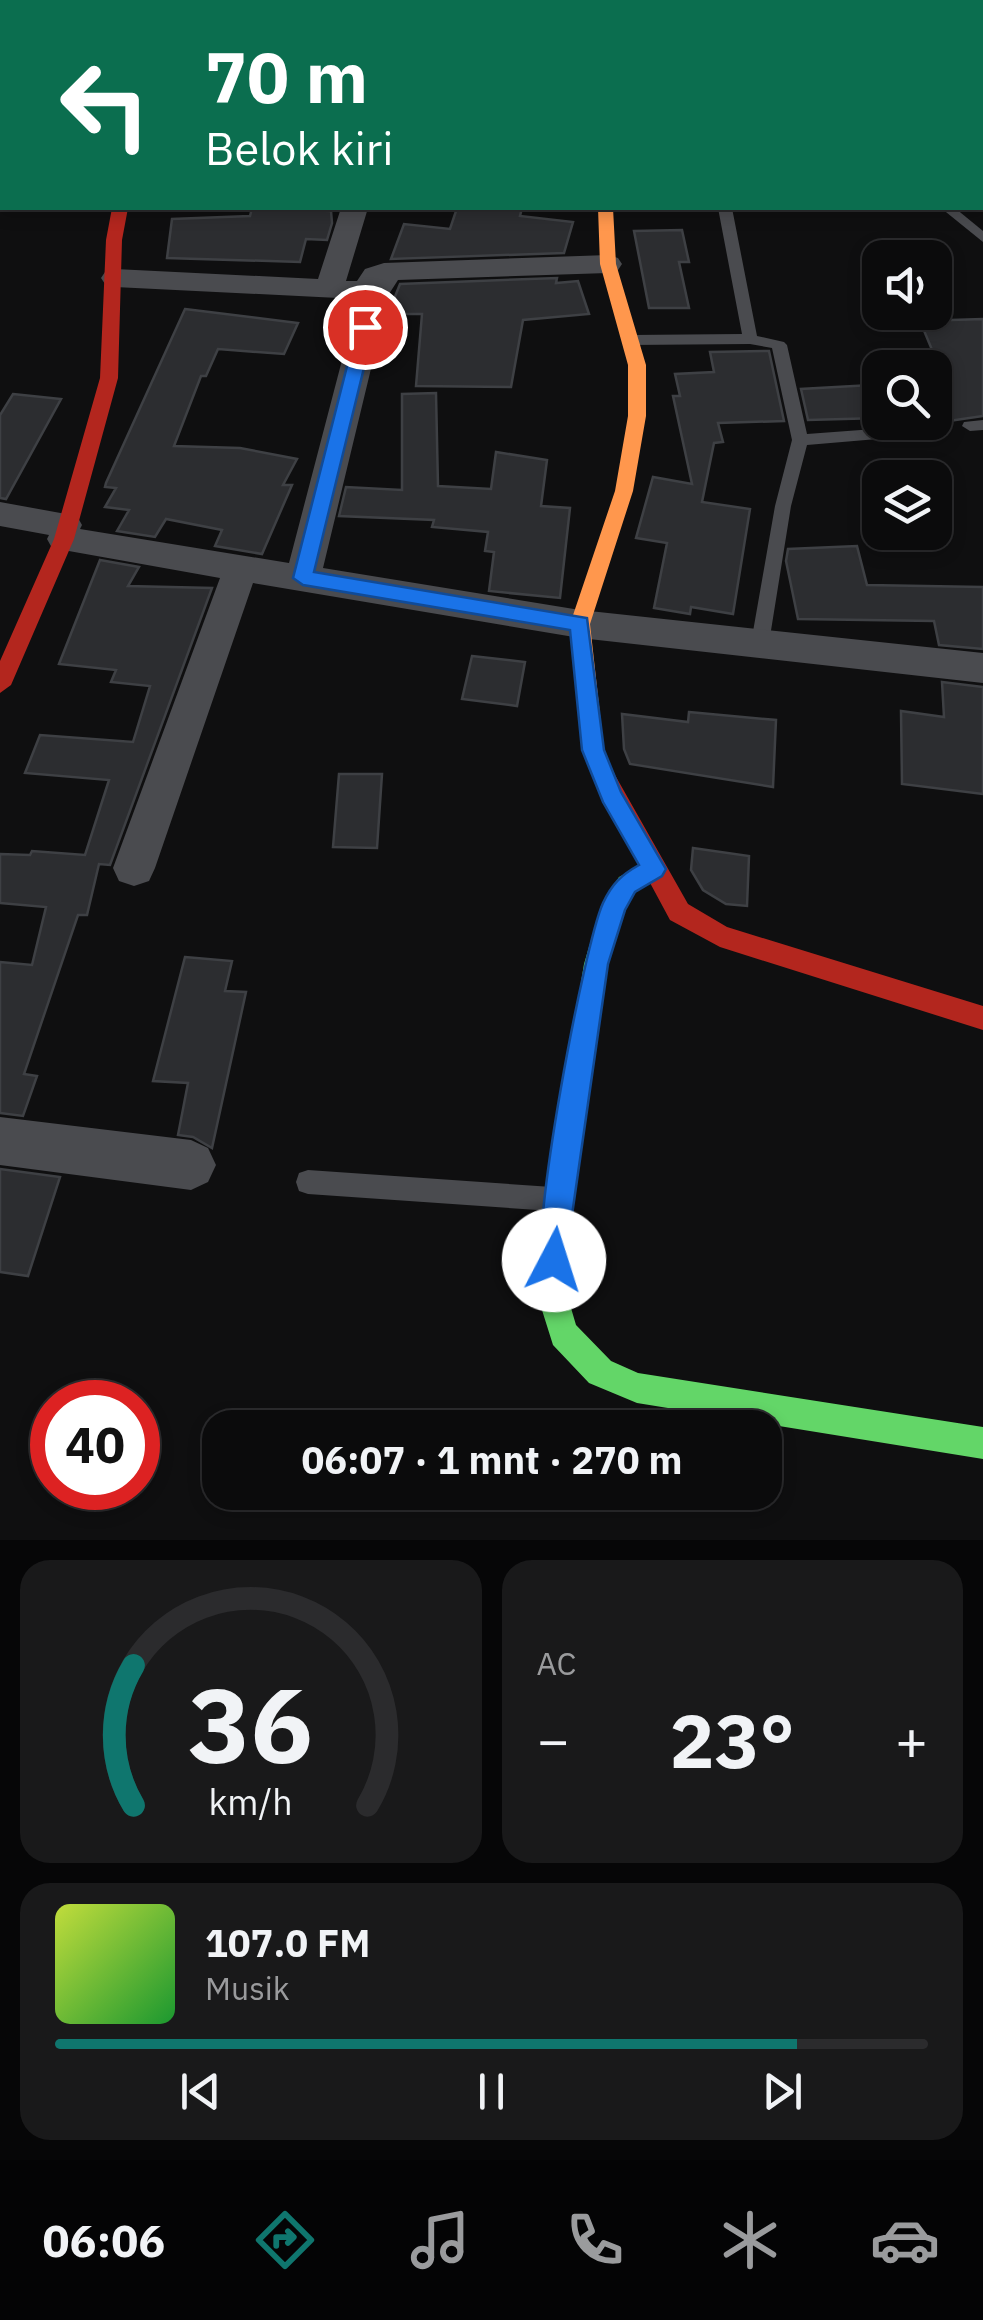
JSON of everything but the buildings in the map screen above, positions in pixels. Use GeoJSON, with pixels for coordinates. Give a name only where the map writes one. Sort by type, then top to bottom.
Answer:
{"type":"FeatureCollection","features":[{"type":"Feature","properties":{"kind":"street"},"geometry":{"type":"LineString","coordinates":[[0,685],[64,532],[109,378],[120,210]]}},
{"type":"Feature","properties":{"kind":"street"},"geometry":{"type":"LineString","coordinates":[[330,287],[353,210]]}},
{"type":"Feature","properties":{"kind":"street"},"geometry":{"type":"LineString","coordinates":[[606,210],[608,264],[637,364],[637,416],[624,491],[580,624],[593,750],[611,796],[679,912],[720,936],[983,1018]]}},
{"type":"Feature","properties":{"kind":"street"},"geometry":{"type":"LineString","coordinates":[[115,278],[364,290],[375,275],[388,272],[608,264]]}},
{"type":"Feature","properties":{"kind":"street"},"geometry":{"type":"LineString","coordinates":[[303,578],[374,294],[388,272]]}},
{"type":"Feature","properties":{"kind":"street"},"geometry":{"type":"LineString","coordinates":[[0,514],[64,532],[240,568],[580,624],[983,668]]}},
{"type":"Feature","properties":{"kind":"street"},"geometry":{"type":"LineString","coordinates":[[134,868],[240,568]]}},
{"type":"Feature","properties":{"kind":"street"},"geometry":{"type":"LineString","coordinates":[[654,869],[627,884],[614,906],[596,964],[559,1200],[551,1291],[564,1334],[600,1372],[638,1388],[983,1443]]}},
{"type":"Feature","properties":{"kind":"street"},"geometry":{"type":"LineString","coordinates":[[0,1141],[191,1166]]}},
{"type":"Feature","properties":{"kind":"lane"},"geometry":{"type":"LineString","coordinates":[[725,210],[750,339]]}},
{"type":"Feature","properties":{"kind":"lane"},"geometry":{"type":"LineString","coordinates":[[949,210],[983,238]]}},
{"type":"Feature","properties":{"kind":"lane"},"geometry":{"type":"LineString","coordinates":[[630,340],[750,339],[779,344],[800,440],[783,506],[760,643]]}},
{"type":"Feature","properties":{"kind":"lane"},"geometry":{"type":"LineString","coordinates":[[800,440],[862,435]]}},
{"type":"Feature","properties":{"kind":"lane"},"geometry":{"type":"LineString","coordinates":[[308,1182],[559,1200]]}},
{"type":"Feature","properties":{"kind":"traffic: fast"},"geometry":{"type":"LineString","coordinates":[[654,869],[627,884],[613,906],[596,964],[559,1199],[551,1291],[564,1334],[600,1372],[637,1388],[983,1443]]}},
{"type":"Feature","properties":{"kind":"traffic: slow"},"geometry":{"type":"LineString","coordinates":[[603,775],[593,750],[580,624],[624,491],[637,416],[637,365],[608,264],[605,210]]}},
{"type":"Feature","properties":{"kind":"traffic: jam"},"geometry":{"type":"LineString","coordinates":[[0,685],[64,539],[109,378],[114,240],[120,210]]}},
{"type":"Feature","properties":{"kind":"traffic: jam"},"geometry":{"type":"LineString","coordinates":[[603,775],[679,912],[720,936],[983,1018]]}},
{"type":"Feature","properties":{"kind":"route"},"geometry":{"type":"LineString","coordinates":[[365,327],[303,578],[580,624],[593,750],[611,796],[654,869],[627,884],[614,906],[596,964],[559,1200],[554,1260]]}}]}
